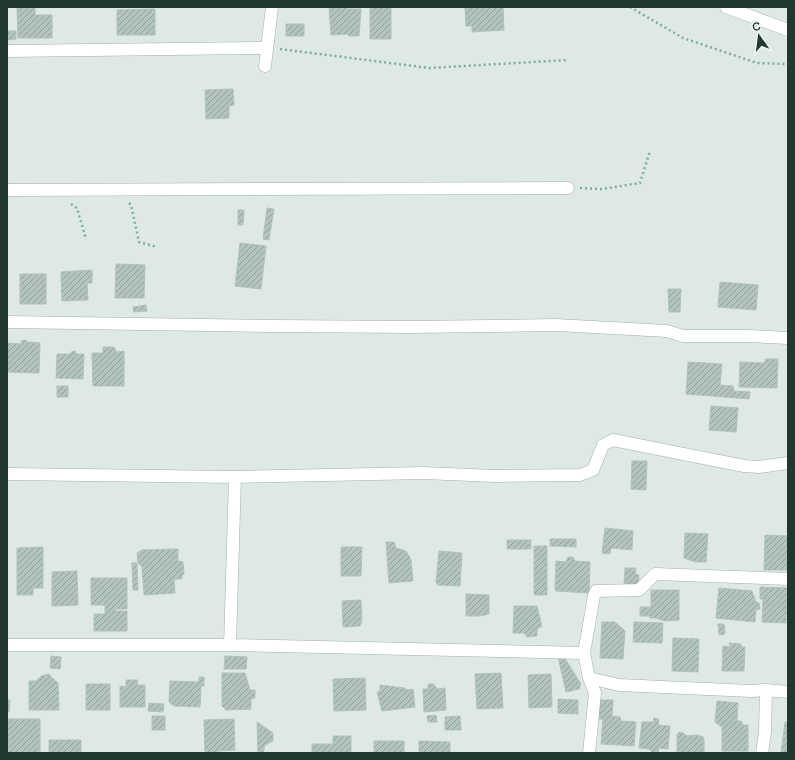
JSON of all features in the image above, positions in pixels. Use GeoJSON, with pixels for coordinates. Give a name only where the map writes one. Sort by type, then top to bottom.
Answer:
{"type":"FeatureCollection","features":[{"type":"Feature","properties":{"kind":"street"},"geometry":{"type":"LineString","coordinates":[[265,66],[272,7]]}},
{"type":"Feature","properties":{"kind":"street"},"geometry":{"type":"LineString","coordinates":[[726,7],[788,30]]}},
{"type":"Feature","properties":{"kind":"street"},"geometry":{"type":"LineString","coordinates":[[7,51],[267,47]]}},
{"type":"Feature","properties":{"kind":"street"},"geometry":{"type":"LineString","coordinates":[[7,190],[568,188]]}},
{"type":"Feature","properties":{"kind":"street"},"geometry":{"type":"LineString","coordinates":[[7,322],[412,327],[556,325],[667,331],[683,336],[750,336],[788,338]]}},
{"type":"Feature","properties":{"kind":"street"},"geometry":{"type":"LineString","coordinates":[[7,474],[234,477],[424,473],[495,476],[580,475],[593,470],[603,446],[613,440],[759,468],[788,463]]}},
{"type":"Feature","properties":{"kind":"street"},"geometry":{"type":"LineString","coordinates":[[230,645],[234,477]]}},
{"type":"Feature","properties":{"kind":"street"},"geometry":{"type":"LineString","coordinates":[[589,753],[595,694],[589,678],[584,653],[596,591],[639,590],[655,574],[788,579]]}},
{"type":"Feature","properties":{"kind":"street"},"geometry":{"type":"LineString","coordinates":[[7,645],[230,645],[584,653]]}},
{"type":"Feature","properties":{"kind":"street"},"geometry":{"type":"LineString","coordinates":[[589,678],[619,684],[788,692]]}},
{"type":"Feature","properties":{"kind":"street"},"geometry":{"type":"LineString","coordinates":[[762,753],[765,732],[766,690]]}},
{"type":"Feature","properties":{"kind":"path"},"geometry":{"type":"LineString","coordinates":[[630,7],[683,38],[758,63],[788,64]]}},
{"type":"Feature","properties":{"kind":"path"},"geometry":{"type":"LineString","coordinates":[[267,47],[429,68],[568,60]]}},
{"type":"Feature","properties":{"kind":"path"},"geometry":{"type":"LineString","coordinates":[[568,188],[602,189],[640,183],[650,151]]}},
{"type":"Feature","properties":{"kind":"path"},"geometry":{"type":"LineString","coordinates":[[50,190],[77,208],[86,239]]}},
{"type":"Feature","properties":{"kind":"path"},"geometry":{"type":"LineString","coordinates":[[119,190],[131,205],[139,242],[157,247]]}},
{"type":"Feature","properties":{"kind":"building"},"geometry":{"type":"Polygon","coordinates":[[[17,7],[35,7],[35,15],[52,15],[52,38],[18,38],[17,7]]]}},
{"type":"Feature","properties":{"kind":"building"},"geometry":{"type":"Polygon","coordinates":[[[329,7],[361,9],[359,36],[349,36],[348,34],[331,35],[329,7]]]}},
{"type":"Feature","properties":{"kind":"building"},"geometry":{"type":"Polygon","coordinates":[[[370,7],[391,7],[391,39],[370,39],[370,7]]]}},
{"type":"Feature","properties":{"kind":"building"},"geometry":{"type":"Polygon","coordinates":[[[465,7],[503,7],[504,30],[472,32],[472,26],[466,26],[465,7]]]}},
{"type":"Feature","properties":{"kind":"building"},"geometry":{"type":"Polygon","coordinates":[[[155,9],[155,35],[117,35],[117,10],[155,9]]]}},
{"type":"Feature","properties":{"kind":"building"},"geometry":{"type":"Polygon","coordinates":[[[286,24],[304,24],[304,36],[286,36],[286,24]]]}},
{"type":"Feature","properties":{"kind":"building"},"geometry":{"type":"Polygon","coordinates":[[[7,31],[16,31],[16,39],[7,40],[7,31]]]}},
{"type":"Feature","properties":{"kind":"building"},"geometry":{"type":"Polygon","coordinates":[[[233,89],[234,105],[229,106],[229,118],[206,119],[205,90],[233,89]]]}},
{"type":"Feature","properties":{"kind":"building"},"geometry":{"type":"Polygon","coordinates":[[[267,208],[274,209],[269,240],[263,239],[267,208]]]}},
{"type":"Feature","properties":{"kind":"building"},"geometry":{"type":"Polygon","coordinates":[[[238,210],[244,210],[243,225],[238,225],[238,210]]]}},
{"type":"Feature","properties":{"kind":"building"},"geometry":{"type":"Polygon","coordinates":[[[240,243],[266,246],[261,289],[235,286],[240,243]]]}},
{"type":"Feature","properties":{"kind":"building"},"geometry":{"type":"Polygon","coordinates":[[[116,264],[145,265],[144,298],[115,298],[116,264]]]}},
{"type":"Feature","properties":{"kind":"building"},"geometry":{"type":"Polygon","coordinates":[[[92,270],[92,283],[87,283],[88,300],[62,301],[61,272],[92,270]]]}},
{"type":"Feature","properties":{"kind":"building"},"geometry":{"type":"Polygon","coordinates":[[[20,274],[46,274],[46,304],[20,304],[20,274]]]}},
{"type":"Feature","properties":{"kind":"building"},"geometry":{"type":"Polygon","coordinates":[[[720,282],[758,285],[756,310],[718,307],[720,282]]]}},
{"type":"Feature","properties":{"kind":"building"},"geometry":{"type":"Polygon","coordinates":[[[668,289],[681,289],[680,312],[669,312],[668,289]]]}},
{"type":"Feature","properties":{"kind":"building"},"geometry":{"type":"Polygon","coordinates":[[[146,305],[147,311],[134,312],[133,307],[146,305]]]}},
{"type":"Feature","properties":{"kind":"building"},"geometry":{"type":"Polygon","coordinates":[[[26,340],[27,342],[40,343],[39,373],[7,372],[7,343],[22,344],[21,341],[26,340]]]}},
{"type":"Feature","properties":{"kind":"building"},"geometry":{"type":"Polygon","coordinates":[[[103,347],[114,347],[117,352],[124,351],[124,386],[93,386],[92,353],[103,353],[103,347]]]}},
{"type":"Feature","properties":{"kind":"building"},"geometry":{"type":"Polygon","coordinates":[[[75,351],[76,354],[84,354],[83,379],[56,378],[57,354],[71,354],[71,352],[75,351]]]}},
{"type":"Feature","properties":{"kind":"building"},"geometry":{"type":"Polygon","coordinates":[[[765,359],[778,359],[777,388],[739,387],[740,362],[765,363],[765,359]]]}},
{"type":"Feature","properties":{"kind":"building"},"geometry":{"type":"Polygon","coordinates":[[[688,362],[722,364],[720,385],[733,386],[734,391],[750,392],[749,399],[686,394],[688,362]]]}},
{"type":"Feature","properties":{"kind":"building"},"geometry":{"type":"Polygon","coordinates":[[[57,386],[68,386],[68,397],[57,397],[57,386]]]}},
{"type":"Feature","properties":{"kind":"building"},"geometry":{"type":"Polygon","coordinates":[[[711,406],[738,408],[736,432],[709,430],[711,406]]]}},
{"type":"Feature","properties":{"kind":"building"},"geometry":{"type":"Polygon","coordinates":[[[632,461],[647,461],[646,490],[631,489],[632,461]]]}},
{"type":"Feature","properties":{"kind":"building"},"geometry":{"type":"Polygon","coordinates":[[[605,528],[633,531],[632,550],[611,548],[610,554],[602,553],[605,528]]]}},
{"type":"Feature","properties":{"kind":"building"},"geometry":{"type":"Polygon","coordinates":[[[685,533],[708,534],[706,562],[696,562],[684,558],[685,533]]]}},
{"type":"Feature","properties":{"kind":"building"},"geometry":{"type":"Polygon","coordinates":[[[765,535],[788,536],[788,570],[764,570],[765,535]]]}},
{"type":"Feature","properties":{"kind":"building"},"geometry":{"type":"Polygon","coordinates":[[[550,539],[576,539],[576,547],[550,546],[550,539]]]}},
{"type":"Feature","properties":{"kind":"building"},"geometry":{"type":"Polygon","coordinates":[[[507,540],[531,540],[531,549],[507,549],[507,540]]]}},
{"type":"Feature","properties":{"kind":"building"},"geometry":{"type":"Polygon","coordinates":[[[386,542],[394,542],[396,548],[406,551],[411,560],[413,581],[389,583],[386,542]]]}},
{"type":"Feature","properties":{"kind":"building"},"geometry":{"type":"Polygon","coordinates":[[[534,546],[547,546],[547,595],[534,595],[534,546]]]}},
{"type":"Feature","properties":{"kind":"building"},"geometry":{"type":"Polygon","coordinates":[[[43,547],[43,588],[33,588],[33,595],[17,595],[17,548],[43,547]]]}},
{"type":"Feature","properties":{"kind":"building"},"geometry":{"type":"Polygon","coordinates":[[[341,547],[362,547],[361,576],[341,576],[341,547]]]}},
{"type":"Feature","properties":{"kind":"building"},"geometry":{"type":"Polygon","coordinates":[[[178,549],[178,561],[183,562],[184,574],[182,575],[182,579],[174,579],[175,593],[144,595],[142,567],[138,563],[137,553],[142,550],[178,549]]]}},
{"type":"Feature","properties":{"kind":"building"},"geometry":{"type":"Polygon","coordinates":[[[439,551],[462,553],[460,586],[438,585],[436,582],[439,551]]]}},
{"type":"Feature","properties":{"kind":"building"},"geometry":{"type":"Polygon","coordinates":[[[568,557],[573,557],[575,561],[590,562],[589,593],[556,591],[556,561],[566,562],[568,557]]]}},
{"type":"Feature","properties":{"kind":"building"},"geometry":{"type":"Polygon","coordinates":[[[132,563],[137,563],[138,590],[133,590],[132,563]]]}},
{"type":"Feature","properties":{"kind":"building"},"geometry":{"type":"Polygon","coordinates":[[[625,568],[636,568],[635,574],[639,575],[638,586],[624,585],[625,568]]]}},
{"type":"Feature","properties":{"kind":"building"},"geometry":{"type":"Polygon","coordinates":[[[77,571],[78,605],[52,606],[52,572],[77,571]]]}},
{"type":"Feature","properties":{"kind":"building"},"geometry":{"type":"Polygon","coordinates":[[[91,578],[127,578],[127,609],[115,609],[115,611],[127,611],[127,631],[94,631],[94,614],[105,614],[105,605],[91,605],[91,578]]]}},
{"type":"Feature","properties":{"kind":"building"},"geometry":{"type":"Polygon","coordinates":[[[760,587],[787,588],[786,623],[762,622],[763,599],[760,599],[760,587]]]}},
{"type":"Feature","properties":{"kind":"building"},"geometry":{"type":"Polygon","coordinates":[[[719,588],[752,591],[756,602],[759,603],[760,609],[756,610],[755,622],[716,618],[719,588]]]}},
{"type":"Feature","properties":{"kind":"building"},"geometry":{"type":"Polygon","coordinates":[[[651,590],[679,590],[679,620],[665,621],[650,618],[650,616],[640,616],[640,607],[651,607],[651,590]]]}},
{"type":"Feature","properties":{"kind":"building"},"geometry":{"type":"Polygon","coordinates":[[[466,594],[489,595],[489,614],[480,616],[466,616],[466,594]]]}},
{"type":"Feature","properties":{"kind":"building"},"geometry":{"type":"Polygon","coordinates":[[[361,600],[362,620],[360,626],[343,627],[342,601],[361,600]]]}},
{"type":"Feature","properties":{"kind":"building"},"geometry":{"type":"Polygon","coordinates":[[[514,606],[537,606],[542,627],[539,627],[537,636],[527,637],[524,633],[513,633],[514,606]]]}},
{"type":"Feature","properties":{"kind":"building"},"geometry":{"type":"Polygon","coordinates":[[[602,622],[615,622],[625,631],[623,659],[600,658],[602,622]]]}},
{"type":"Feature","properties":{"kind":"building"},"geometry":{"type":"Polygon","coordinates":[[[634,622],[663,623],[662,643],[633,642],[634,622]]]}},
{"type":"Feature","properties":{"kind":"building"},"geometry":{"type":"Polygon","coordinates":[[[718,624],[724,624],[725,634],[719,635],[718,624]]]}},
{"type":"Feature","properties":{"kind":"building"},"geometry":{"type":"Polygon","coordinates":[[[673,638],[699,639],[698,672],[672,671],[673,638]]]}},
{"type":"Feature","properties":{"kind":"building"},"geometry":{"type":"Polygon","coordinates":[[[729,643],[741,644],[741,647],[745,647],[744,671],[722,671],[723,646],[731,647],[729,643]]]}},
{"type":"Feature","properties":{"kind":"building"},"geometry":{"type":"Polygon","coordinates":[[[51,656],[61,657],[60,669],[50,668],[51,656]]]}},
{"type":"Feature","properties":{"kind":"building"},"geometry":{"type":"Polygon","coordinates":[[[225,656],[247,657],[246,669],[224,669],[225,656]]]}},
{"type":"Feature","properties":{"kind":"building"},"geometry":{"type":"Polygon","coordinates":[[[558,657],[564,657],[581,684],[579,689],[566,692],[558,657]]]}},
{"type":"Feature","properties":{"kind":"building"},"geometry":{"type":"Polygon","coordinates":[[[222,673],[245,673],[250,690],[255,690],[255,698],[251,699],[251,709],[226,710],[222,706],[222,673]]]}},
{"type":"Feature","properties":{"kind":"building"},"geometry":{"type":"Polygon","coordinates":[[[501,673],[503,708],[477,709],[475,674],[501,673]]]}},
{"type":"Feature","properties":{"kind":"building"},"geometry":{"type":"Polygon","coordinates":[[[49,674],[58,683],[59,710],[29,710],[29,681],[36,681],[41,676],[49,674]]]}},
{"type":"Feature","properties":{"kind":"building"},"geometry":{"type":"Polygon","coordinates":[[[551,674],[552,707],[529,708],[528,675],[551,674]]]}},
{"type":"Feature","properties":{"kind":"building"},"geometry":{"type":"Polygon","coordinates":[[[199,677],[204,677],[204,686],[201,686],[200,707],[174,706],[169,702],[170,681],[199,682],[199,677]]]}},
{"type":"Feature","properties":{"kind":"building"},"geometry":{"type":"Polygon","coordinates":[[[365,678],[366,710],[334,711],[333,679],[365,678]]]}},
{"type":"Feature","properties":{"kind":"building"},"geometry":{"type":"Polygon","coordinates":[[[126,680],[138,680],[137,685],[145,685],[145,707],[120,707],[120,686],[126,687],[126,680]]]}},
{"type":"Feature","properties":{"kind":"building"},"geometry":{"type":"Polygon","coordinates":[[[86,684],[110,684],[110,710],[86,710],[86,684]]]}},
{"type":"Feature","properties":{"kind":"building"},"geometry":{"type":"Polygon","coordinates":[[[428,684],[434,684],[437,689],[445,688],[446,710],[424,712],[423,689],[428,689],[428,684]]]}},
{"type":"Feature","properties":{"kind":"building"},"geometry":{"type":"Polygon","coordinates":[[[380,685],[404,688],[407,690],[413,689],[415,707],[382,711],[377,692],[380,691],[380,685]]]}},
{"type":"Feature","properties":{"kind":"building"},"geometry":{"type":"Polygon","coordinates":[[[558,699],[578,700],[578,714],[558,713],[558,699]]]}},
{"type":"Feature","properties":{"kind":"building"},"geometry":{"type":"Polygon","coordinates":[[[7,700],[10,700],[9,712],[7,712],[7,700]]]}},
{"type":"Feature","properties":{"kind":"building"},"geometry":{"type":"Polygon","coordinates":[[[600,700],[613,700],[612,716],[620,717],[621,721],[636,722],[634,746],[601,744],[603,719],[599,719],[600,700]]]}},
{"type":"Feature","properties":{"kind":"building"},"geometry":{"type":"Polygon","coordinates":[[[717,701],[738,703],[737,721],[741,721],[743,725],[748,725],[748,751],[722,751],[722,727],[715,722],[717,701]]]}},
{"type":"Feature","properties":{"kind":"building"},"geometry":{"type":"Polygon","coordinates":[[[149,703],[164,704],[163,712],[148,711],[149,703]]]}},
{"type":"Feature","properties":{"kind":"building"},"geometry":{"type":"Polygon","coordinates":[[[436,715],[437,722],[428,722],[427,716],[436,715]]]}},
{"type":"Feature","properties":{"kind":"building"},"geometry":{"type":"Polygon","coordinates":[[[152,716],[165,716],[165,730],[152,730],[152,716]]]}},
{"type":"Feature","properties":{"kind":"building"},"geometry":{"type":"Polygon","coordinates":[[[460,716],[461,730],[445,730],[445,717],[460,716]]]}},
{"type":"Feature","properties":{"kind":"building"},"geometry":{"type":"Polygon","coordinates":[[[654,718],[659,719],[658,725],[670,726],[668,749],[659,748],[658,753],[653,753],[649,749],[639,748],[642,722],[653,722],[654,718]]]}},
{"type":"Feature","properties":{"kind":"building"},"geometry":{"type":"Polygon","coordinates":[[[8,719],[40,719],[40,753],[8,753],[8,719]]]}},
{"type":"Feature","properties":{"kind":"building"},"geometry":{"type":"Polygon","coordinates":[[[234,719],[235,750],[205,753],[204,720],[234,719]]]}},
{"type":"Feature","properties":{"kind":"building"},"geometry":{"type":"Polygon","coordinates":[[[257,722],[273,733],[273,741],[265,745],[263,753],[258,753],[257,722]]]}},
{"type":"Feature","properties":{"kind":"building"},"geometry":{"type":"Polygon","coordinates":[[[785,722],[788,722],[788,753],[781,753],[785,722]]]}},
{"type":"Feature","properties":{"kind":"building"},"geometry":{"type":"Polygon","coordinates":[[[679,732],[687,736],[698,735],[703,737],[704,753],[677,753],[677,735],[679,732]]]}},
{"type":"Feature","properties":{"kind":"building"},"geometry":{"type":"Polygon","coordinates":[[[333,736],[351,736],[351,753],[312,753],[312,744],[333,744],[333,736]]]}},
{"type":"Feature","properties":{"kind":"building"},"geometry":{"type":"Polygon","coordinates":[[[49,740],[81,740],[81,753],[49,753],[49,740]]]}},
{"type":"Feature","properties":{"kind":"building"},"geometry":{"type":"Polygon","coordinates":[[[374,741],[404,741],[404,753],[374,753],[374,741]]]}},
{"type":"Feature","properties":{"kind":"building"},"geometry":{"type":"Polygon","coordinates":[[[419,741],[450,742],[450,753],[419,753],[419,741]]]}}]}
